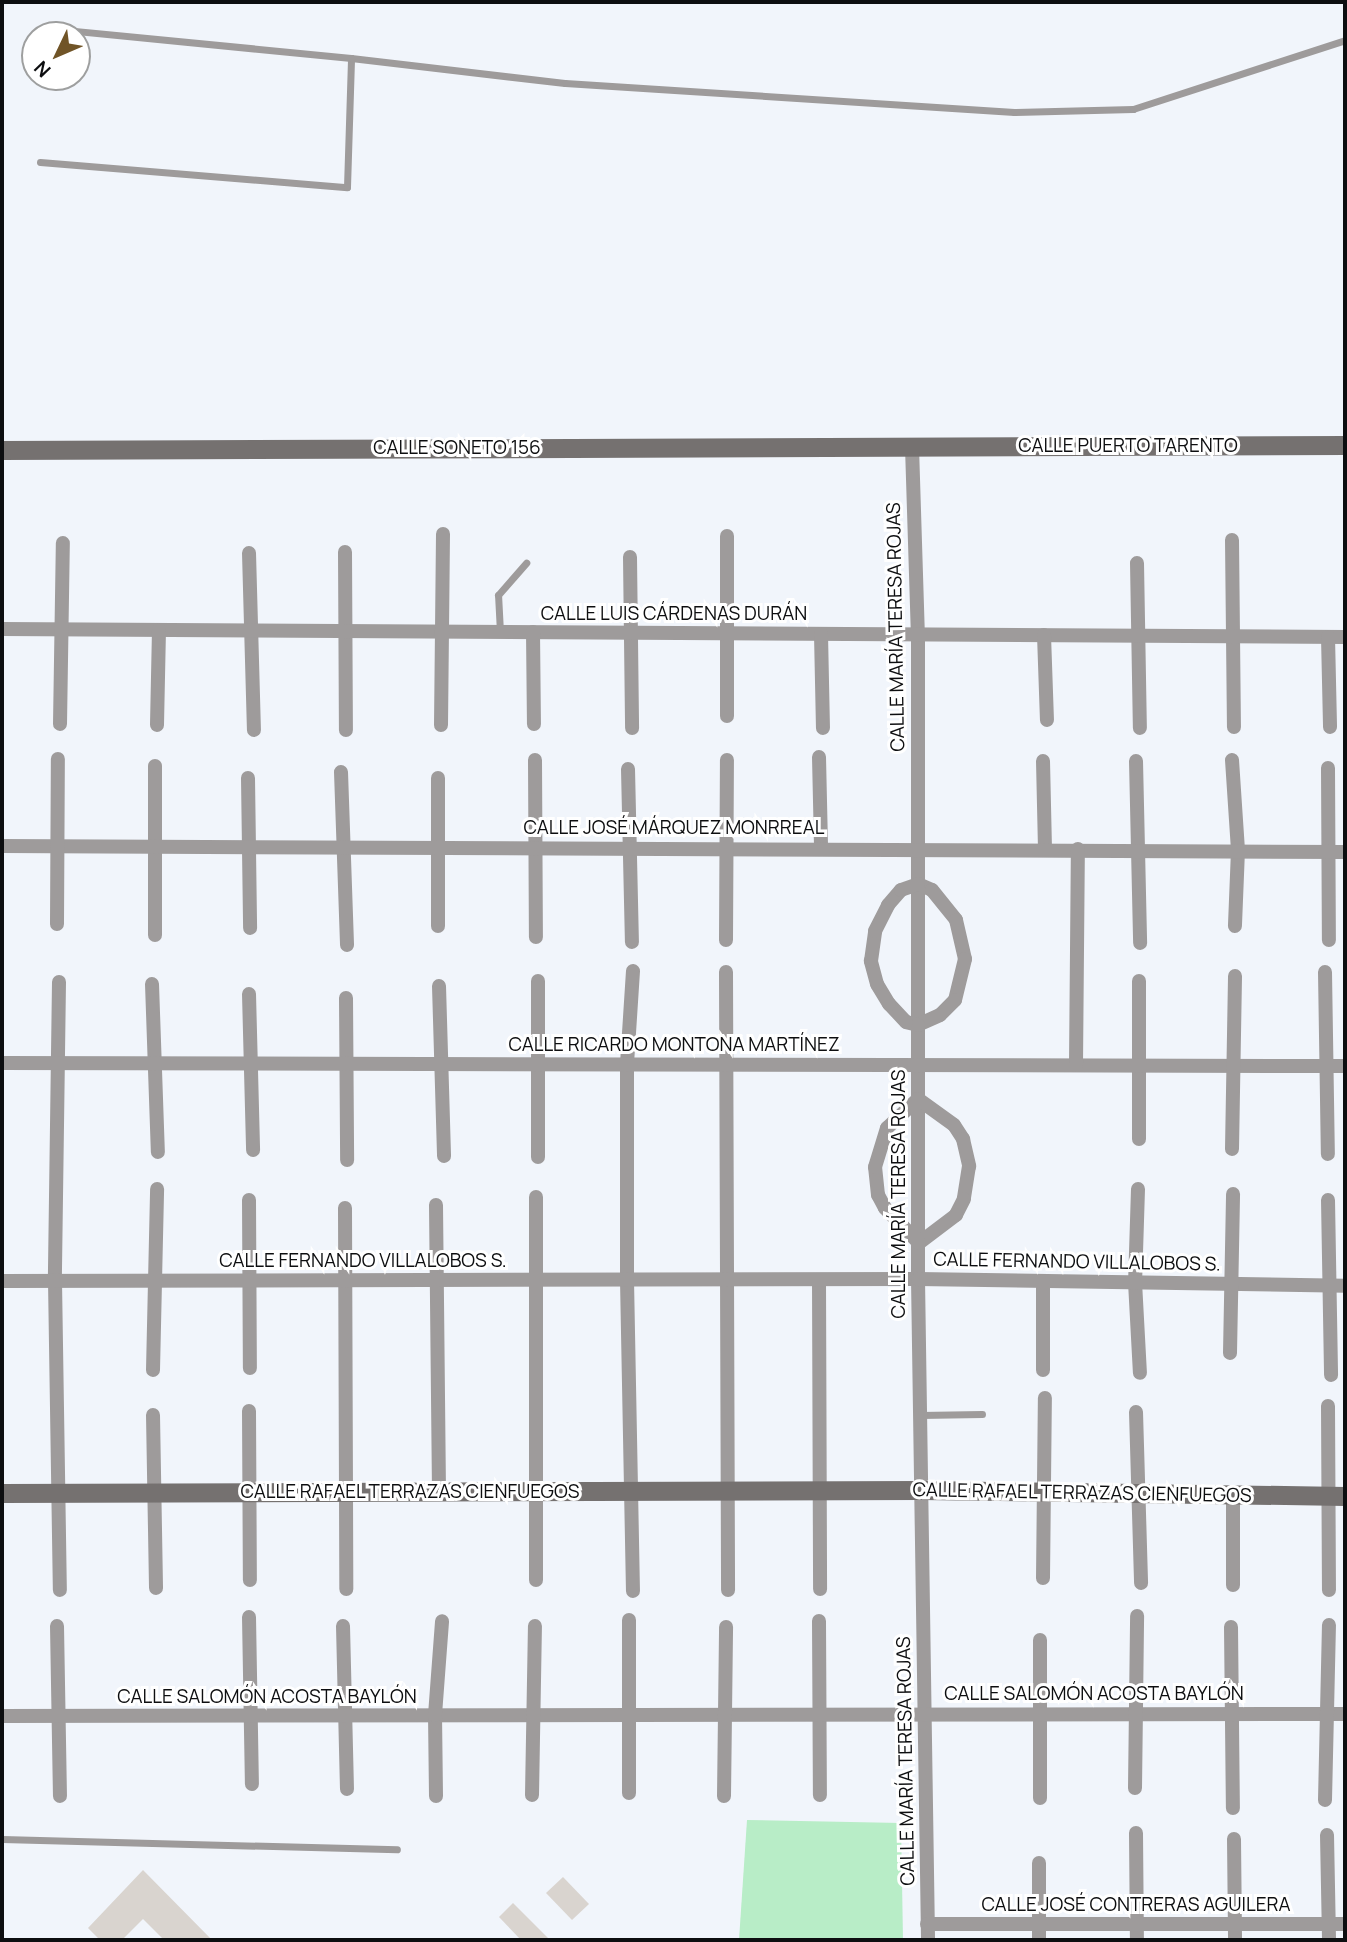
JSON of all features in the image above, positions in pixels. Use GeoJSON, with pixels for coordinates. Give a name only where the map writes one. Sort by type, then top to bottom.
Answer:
{"type":"FeatureCollection","features":[{"type":"Feature","properties":{"kind":"street","name":"CALLE PUERTO TARENTO"},"geometry":{"type":"LineString","coordinates":[[912,447],[1345,445]]}},
{"type":"Feature","properties":{"kind":"street","name":"CALLE SONETO 156"},"geometry":{"type":"LineString","coordinates":[[2,450],[912,447]]}},
{"type":"Feature","properties":{"kind":"street","name":"CALLE MARÍA TERESA ROJAS"},"geometry":{"type":"LineString","coordinates":[[912,447],[918,634],[918,1279],[928,1940]]}},
{"type":"Feature","properties":{"kind":"street"},"geometry":{"type":"LineString","coordinates":[[441,726],[439,632],[443,534]]}},
{"type":"Feature","properties":{"kind":"street"},"geometry":{"type":"LineString","coordinates":[[727,536],[724,633],[727,716]]}},
{"type":"Feature","properties":{"kind":"street"},"geometry":{"type":"LineString","coordinates":[[1232,540],[1234,727]]}},
{"type":"Feature","properties":{"kind":"street"},"geometry":{"type":"LineString","coordinates":[[60,724],[63,543]]}},
{"type":"Feature","properties":{"kind":"street"},"geometry":{"type":"LineString","coordinates":[[345,552],[346,730]]}},
{"type":"Feature","properties":{"kind":"street"},"geometry":{"type":"LineString","coordinates":[[249,553],[249,631],[254,730]]}},
{"type":"Feature","properties":{"kind":"street"},"geometry":{"type":"LineString","coordinates":[[630,556],[628,633],[632,727]]}},
{"type":"Feature","properties":{"kind":"street"},"geometry":{"type":"LineString","coordinates":[[1137,563],[1140,728]]}},
{"type":"Feature","properties":{"kind":"street","name":"CALLE LUIS CÁRDENAS DURÁN"},"geometry":{"type":"LineString","coordinates":[[2,629],[1345,637]]}},
{"type":"Feature","properties":{"kind":"street"},"geometry":{"type":"LineString","coordinates":[[157,725],[159,630]]}},
{"type":"Feature","properties":{"kind":"street"},"geometry":{"type":"LineString","coordinates":[[533,632],[534,724]]}},
{"type":"Feature","properties":{"kind":"street"},"geometry":{"type":"LineString","coordinates":[[821,634],[823,728]]}},
{"type":"Feature","properties":{"kind":"street"},"geometry":{"type":"LineString","coordinates":[[1044,635],[1047,720]]}},
{"type":"Feature","properties":{"kind":"street"},"geometry":{"type":"LineString","coordinates":[[1328,637],[1329,727]]}},
{"type":"Feature","properties":{"kind":"street"},"geometry":{"type":"LineString","coordinates":[[819,757],[821,847]]}},
{"type":"Feature","properties":{"kind":"street"},"geometry":{"type":"LineString","coordinates":[[57,924],[60,846],[58,759]]}},
{"type":"Feature","properties":{"kind":"street"},"geometry":{"type":"LineString","coordinates":[[726,940],[727,760]]}},
{"type":"Feature","properties":{"kind":"street"},"geometry":{"type":"LineString","coordinates":[[1232,760],[1238,850],[1235,926]]}},
{"type":"Feature","properties":{"kind":"street"},"geometry":{"type":"LineString","coordinates":[[535,761],[538,847],[536,937]]}},
{"type":"Feature","properties":{"kind":"street"},"geometry":{"type":"LineString","coordinates":[[1043,761],[1045,849]]}},
{"type":"Feature","properties":{"kind":"street"},"geometry":{"type":"LineString","coordinates":[[1136,761],[1140,943]]}},
{"type":"Feature","properties":{"kind":"street"},"geometry":{"type":"LineString","coordinates":[[155,766],[155,936]]}},
{"type":"Feature","properties":{"kind":"street"},"geometry":{"type":"LineString","coordinates":[[1328,768],[1338,852],[1329,940]]}},
{"type":"Feature","properties":{"kind":"street"},"geometry":{"type":"LineString","coordinates":[[628,769],[632,942]]}},
{"type":"Feature","properties":{"kind":"street"},"geometry":{"type":"LineString","coordinates":[[341,772],[347,945]]}},
{"type":"Feature","properties":{"kind":"street"},"geometry":{"type":"LineString","coordinates":[[248,778],[250,928]]}},
{"type":"Feature","properties":{"kind":"street"},"geometry":{"type":"LineString","coordinates":[[438,778],[438,926]]}},
{"type":"Feature","properties":{"kind":"street","name":"CALLE JOSÉ MÁRQUEZ MONRREAL"},"geometry":{"type":"LineString","coordinates":[[2,846],[918,847],[1338,852]]}},
{"type":"Feature","properties":{"kind":"street"},"geometry":{"type":"LineString","coordinates":[[1076,1065],[1078,849]]}},
{"type":"Feature","properties":{"kind":"street"},"geometry":{"type":"LineString","coordinates":[[918,884],[932,890],[956,920],[965,959],[954,1000],[940,1015],[918,1025],[906,1022],[889,1004],[877,984],[871,961],[875,931],[888,905],[901,890],[918,884]]}},
{"type":"Feature","properties":{"kind":"street"},"geometry":{"type":"LineString","coordinates":[[633,971],[628,1064],[627,1280],[633,1591]]}},
{"type":"Feature","properties":{"kind":"street"},"geometry":{"type":"LineString","coordinates":[[1325,971],[1328,1154]]}},
{"type":"Feature","properties":{"kind":"street"},"geometry":{"type":"LineString","coordinates":[[726,972],[723,1064],[724,1492],[728,1590]]}},
{"type":"Feature","properties":{"kind":"street"},"geometry":{"type":"LineString","coordinates":[[1232,1149],[1235,976]]}},
{"type":"Feature","properties":{"kind":"street"},"geometry":{"type":"LineString","coordinates":[[538,981],[538,1157]]}},
{"type":"Feature","properties":{"kind":"street"},"geometry":{"type":"LineString","coordinates":[[1139,981],[1139,1139]]}},
{"type":"Feature","properties":{"kind":"street"},"geometry":{"type":"LineString","coordinates":[[59,982],[55,1281],[60,1590]]}},
{"type":"Feature","properties":{"kind":"street"},"geometry":{"type":"LineString","coordinates":[[152,984],[158,1152]]}},
{"type":"Feature","properties":{"kind":"street"},"geometry":{"type":"LineString","coordinates":[[439,986],[444,1156]]}},
{"type":"Feature","properties":{"kind":"street"},"geometry":{"type":"LineString","coordinates":[[249,994],[253,1150]]}},
{"type":"Feature","properties":{"kind":"street"},"geometry":{"type":"LineString","coordinates":[[346,998],[347,1160]]}},
{"type":"Feature","properties":{"kind":"street","name":"CALLE RICARDO MONTONA MARTÍNEZ"},"geometry":{"type":"LineString","coordinates":[[2,1063],[1345,1066]]}},
{"type":"Feature","properties":{"kind":"street"},"geometry":{"type":"LineString","coordinates":[[918,1099],[954,1125],[963,1139],[969,1166],[964,1199],[956,1215],[919,1242],[885,1208],[875,1167],[887,1128],[918,1099]]}},
{"type":"Feature","properties":{"kind":"street"},"geometry":{"type":"LineString","coordinates":[[153,1370],[157,1189]]}},
{"type":"Feature","properties":{"kind":"street"},"geometry":{"type":"LineString","coordinates":[[1138,1189],[1135,1282],[1140,1373]]}},
{"type":"Feature","properties":{"kind":"street"},"geometry":{"type":"LineString","coordinates":[[1230,1353],[1233,1194]]}},
{"type":"Feature","properties":{"kind":"street"},"geometry":{"type":"LineString","coordinates":[[536,1197],[533,1491],[536,1580]]}},
{"type":"Feature","properties":{"kind":"street"},"geometry":{"type":"LineString","coordinates":[[249,1200],[250,1368]]}},
{"type":"Feature","properties":{"kind":"street"},"geometry":{"type":"LineString","coordinates":[[1328,1200],[1331,1374]]}},
{"type":"Feature","properties":{"kind":"street"},"geometry":{"type":"LineString","coordinates":[[436,1205],[434,1280],[439,1492]]}},
{"type":"Feature","properties":{"kind":"street"},"geometry":{"type":"LineString","coordinates":[[345,1208],[346,1589]]}},
{"type":"Feature","properties":{"kind":"street","name":"CALLE FERNANDO VILLALOBOS S."},"geometry":{"type":"LineString","coordinates":[[2,1281],[918,1279],[1345,1286]]}},
{"type":"Feature","properties":{"kind":"street"},"geometry":{"type":"LineString","coordinates":[[819,1280],[820,1589]]}},
{"type":"Feature","properties":{"kind":"street"},"geometry":{"type":"LineString","coordinates":[[1043,1281],[1043,1370]]}},
{"type":"Feature","properties":{"kind":"street"},"geometry":{"type":"LineString","coordinates":[[1043,1578],[1045,1398]]}},
{"type":"Feature","properties":{"kind":"street"},"geometry":{"type":"LineString","coordinates":[[1328,1406],[1337,1496],[1329,1590]]}},
{"type":"Feature","properties":{"kind":"street"},"geometry":{"type":"LineString","coordinates":[[249,1411],[250,1580]]}},
{"type":"Feature","properties":{"kind":"street"},"geometry":{"type":"LineString","coordinates":[[1136,1412],[1141,1583]]}},
{"type":"Feature","properties":{"kind":"street"},"geometry":{"type":"LineString","coordinates":[[153,1415],[156,1588]]}},
{"type":"Feature","properties":{"kind":"street","name":"CALLE RAFAEL TERRAZAS CIENFUEGOS"},"geometry":{"type":"LineString","coordinates":[[2,1493],[921,1490],[1337,1496]]}},
{"type":"Feature","properties":{"kind":"street"},"geometry":{"type":"LineString","coordinates":[[1233,1495],[1233,1585]]}},
{"type":"Feature","properties":{"kind":"street"},"geometry":{"type":"LineString","coordinates":[[1135,1788],[1137,1616]]}},
{"type":"Feature","properties":{"kind":"street"},"geometry":{"type":"LineString","coordinates":[[249,1617],[252,1784]]}},
{"type":"Feature","properties":{"kind":"street"},"geometry":{"type":"LineString","coordinates":[[436,1796],[435,1715],[442,1620]]}},
{"type":"Feature","properties":{"kind":"street"},"geometry":{"type":"LineString","coordinates":[[629,1620],[632,1714],[629,1793]]}},
{"type":"Feature","properties":{"kind":"street"},"geometry":{"type":"LineString","coordinates":[[819,1621],[820,1795]]}},
{"type":"Feature","properties":{"kind":"street"},"geometry":{"type":"LineString","coordinates":[[1325,1800],[1329,1625]]}},
{"type":"Feature","properties":{"kind":"street"},"geometry":{"type":"LineString","coordinates":[[57,1626],[60,1796]]}},
{"type":"Feature","properties":{"kind":"street"},"geometry":{"type":"LineString","coordinates":[[343,1626],[347,1789]]}},
{"type":"Feature","properties":{"kind":"street"},"geometry":{"type":"LineString","coordinates":[[532,1795],[535,1626]]}},
{"type":"Feature","properties":{"kind":"street"},"geometry":{"type":"LineString","coordinates":[[724,1796],[726,1627]]}},
{"type":"Feature","properties":{"kind":"street"},"geometry":{"type":"LineString","coordinates":[[1231,1627],[1233,1808]]}},
{"type":"Feature","properties":{"kind":"street"},"geometry":{"type":"LineString","coordinates":[[1040,1640],[1043,1715],[1040,1798]]}},
{"type":"Feature","properties":{"kind":"street","name":"CALLE SALOMÓN ACOSTA BAYLÓN"},"geometry":{"type":"LineString","coordinates":[[2,1716],[1345,1714]]}},
{"type":"Feature","properties":{"kind":"street"},"geometry":{"type":"LineString","coordinates":[[1136,1833],[1137,1940]]}},
{"type":"Feature","properties":{"kind":"street"},"geometry":{"type":"LineString","coordinates":[[1327,1835],[1329,1940]]}},
{"type":"Feature","properties":{"kind":"street"},"geometry":{"type":"LineString","coordinates":[[1234,1839],[1235,1940]]}},
{"type":"Feature","properties":{"kind":"street"},"geometry":{"type":"LineString","coordinates":[[1039,1863],[1039,1940]]}},
{"type":"Feature","properties":{"kind":"street","name":"CALLE JOSÉ CONTRERAS AGUILERA"},"geometry":{"type":"LineString","coordinates":[[927,1924],[1345,1924]]}},
{"type":"Feature","properties":{"kind":"lane"},"geometry":{"type":"LineString","coordinates":[[91,32],[351,58],[565,83],[1014,112],[1133,109],[1345,40]]}},
{"type":"Feature","properties":{"kind":"lane"},"geometry":{"type":"LineString","coordinates":[[40,162],[347,187],[351,58]]}},
{"type":"Feature","properties":{"kind":"lane"},"geometry":{"type":"LineString","coordinates":[[499,632],[498,595],[526,563]]}},
{"type":"Feature","properties":{"kind":"lane"},"geometry":{"type":"LineString","coordinates":[[920,1415],[982,1414]]}},
{"type":"Feature","properties":{"kind":"lane"},"geometry":{"type":"LineString","coordinates":[[2,1839],[397,1849]]}},
{"type":"Feature","properties":{"kind":"green space"},"geometry":{"type":"Polygon","coordinates":[[[747,1820],[901,1823],[903,1940],[739,1940],[747,1820]]]}},
{"type":"Feature","properties":{"kind":"building"},"geometry":{"type":"Polygon","coordinates":[[[143,1870],[212,1940],[164,1940],[143,1919],[122,1940],[100,1940],[88,1928],[143,1870]]]}},
{"type":"Feature","properties":{"kind":"building"},"geometry":{"type":"Polygon","coordinates":[[[563,1877],[589,1904],[572,1920],[546,1893],[563,1877]]]}},
{"type":"Feature","properties":{"kind":"building"},"geometry":{"type":"Polygon","coordinates":[[[513,1903],[550,1940],[521,1940],[499,1917],[513,1903]]]}}]}
